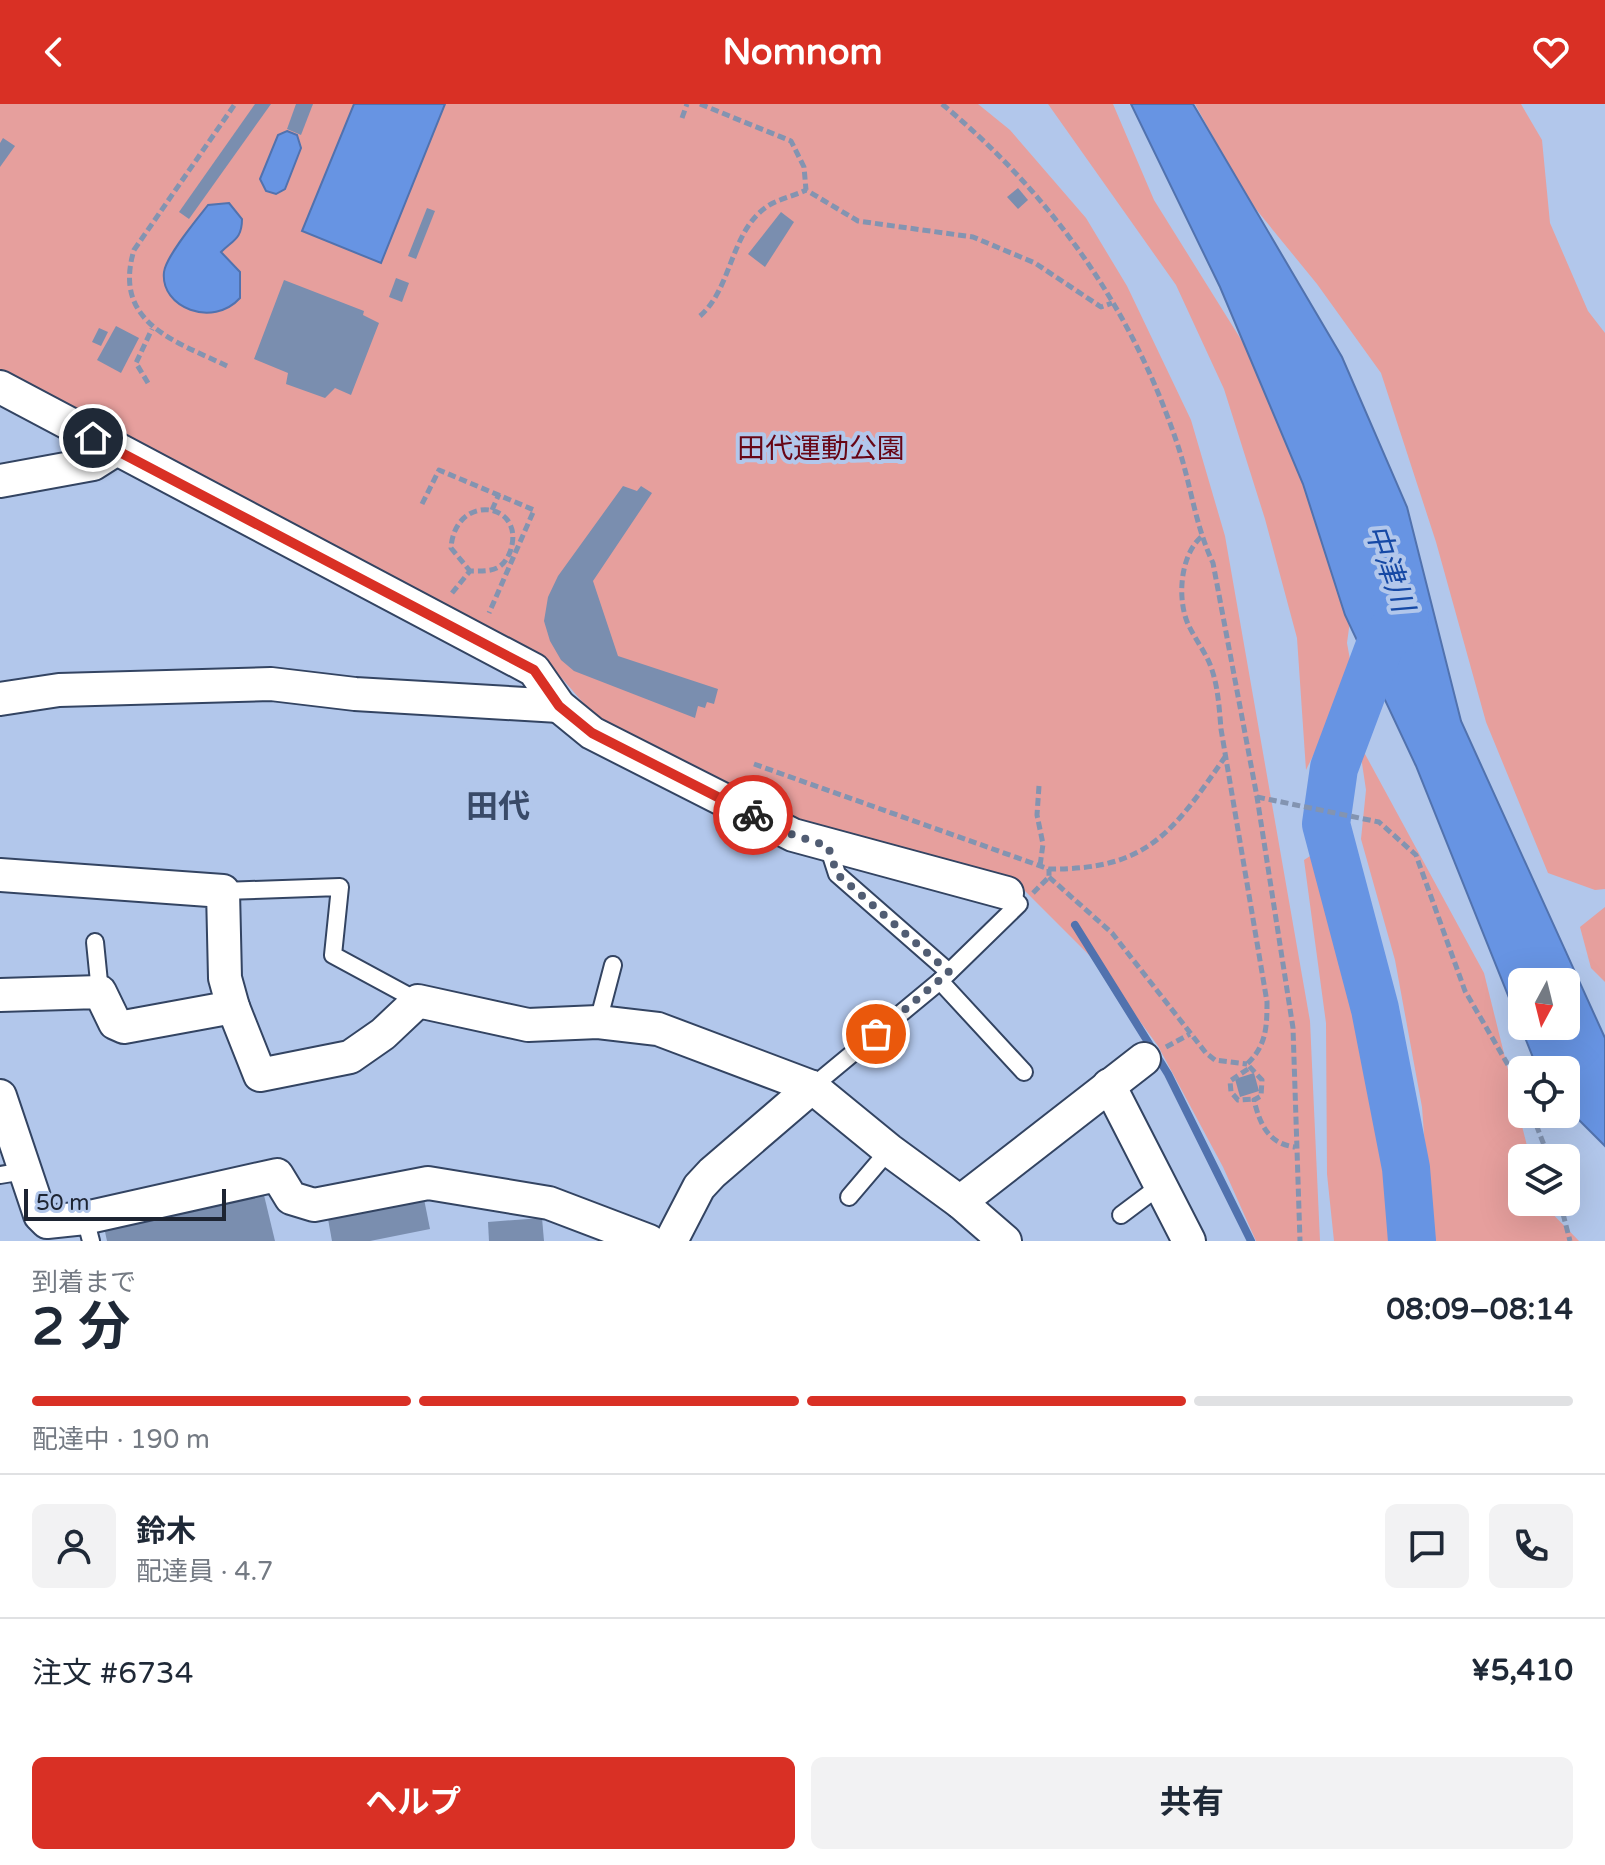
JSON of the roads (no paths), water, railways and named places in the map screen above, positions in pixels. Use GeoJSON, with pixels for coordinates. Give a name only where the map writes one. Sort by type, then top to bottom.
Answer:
{"type":"FeatureCollection","features":[{"type":"Feature","properties":{"kind":"street"},"geometry":{"type":"LineString","coordinates":[[0,387],[534,670],[559,706],[592,733],[793,835],[1007,893]]}},
{"type":"Feature","properties":{"kind":"street"},"geometry":{"type":"LineString","coordinates":[[0,481],[93,464],[115,450]]}},
{"type":"Feature","properties":{"kind":"street"},"geometry":{"type":"LineString","coordinates":[[0,699],[71,689],[271,684],[355,694],[559,706]]}},
{"type":"Feature","properties":{"kind":"street"},"geometry":{"type":"LineString","coordinates":[[0,875],[223,891],[225,978],[260,1075],[350,1057],[383,1034],[418,1001],[528,1025],[598,1022],[658,1029],[812,1087],[889,1150],[960,1202],[1005,1241]]}},
{"type":"Feature","properties":{"kind":"street"},"geometry":{"type":"LineString","coordinates":[[0,995],[100,992],[115,1023],[124,1027],[233,1007]]}},
{"type":"Feature","properties":{"kind":"street"},"geometry":{"type":"LineString","coordinates":[[960,1202],[1144,1059]]}},
{"type":"Feature","properties":{"kind":"street"},"geometry":{"type":"LineString","coordinates":[[1109,1085],[1189,1241]]}},
{"type":"Feature","properties":{"kind":"street"},"geometry":{"type":"LineString","coordinates":[[671,1241],[699,1187],[812,1087]]}},
{"type":"Feature","properties":{"kind":"street"},"geometry":{"type":"LineString","coordinates":[[0,1096],[12,1173],[47,1222],[88,1230],[277,1175],[291,1198],[314,1205],[428,1183],[549,1203],[649,1241]]}},
{"type":"Feature","properties":{"kind":"lane"},"geometry":{"type":"LineString","coordinates":[[828,846],[837,874],[944,976],[1024,1072]]}},
{"type":"Feature","properties":{"kind":"lane"},"geometry":{"type":"LineString","coordinates":[[223,891],[340,887],[333,955],[418,1001]]}},
{"type":"Feature","properties":{"kind":"lane"},"geometry":{"type":"LineString","coordinates":[[812,1087],[944,976],[1019,904],[1007,893]]}},
{"type":"Feature","properties":{"kind":"lane"},"geometry":{"type":"LineString","coordinates":[[95,942],[100,992]]}},
{"type":"Feature","properties":{"kind":"lane"},"geometry":{"type":"LineString","coordinates":[[598,1022],[613,965]]}},
{"type":"Feature","properties":{"kind":"lane"},"geometry":{"type":"LineString","coordinates":[[849,1197],[889,1150]]}},
{"type":"Feature","properties":{"kind":"lane"},"geometry":{"type":"LineString","coordinates":[[1121,1215],[1161,1185]]}},
{"type":"Feature","properties":{"kind":"water"},"geometry":{"type":"Polygon","coordinates":[[[354,104],[445,104],[381,263],[302,231],[354,104]]]}},
{"type":"Feature","properties":{"kind":"water","name":"中津川"},"geometry":{"type":"Polygon","coordinates":[[[1131,104],[1193,104],[1342,357],[1407,507],[1461,721],[1573,968],[1508,968],[1508,995],[1416,766],[1345,615],[1303,484],[1220,287],[1131,104]]]}},
{"type":"Feature","properties":{"kind":"water"},"geometry":{"type":"Polygon","coordinates":[[[287,131],[297,135],[301,148],[285,189],[276,194],[266,191],[260,179],[278,135],[287,131]]]}},
{"type":"Feature","properties":{"kind":"water"},"geometry":{"type":"Polygon","coordinates":[[[229,203],[242,219],[242,226],[236,238],[221,252],[240,272],[240,298],[216,312],[190,310],[170,295],[165,285],[166,265],[208,205],[229,203]]]}},
{"type":"Feature","properties":{"kind":"water"},"geometry":{"type":"Polygon","coordinates":[[[1580,983],[1605,1038],[1605,1146],[1580,1121],[1580,1056],[1532,1056],[1526,1040],[1580,1040],[1580,983]]]}},
{"type":"Feature","properties":{"kind":"waterway","name":"中津川"},"geometry":{"type":"LineString","coordinates":[[1405,617],[1380,645],[1334,768],[1326,824],[1375,1009],[1406,1168],[1412,1241]]}},
{"type":"Feature","properties":{"kind":"waterway"},"geometry":{"type":"LineString","coordinates":[[1075,925],[1168,1074],[1251,1241]]}},
{"type":"Feature","properties":{"kind":"district","name":"田代"},"geometry":{"type":"Point","coordinates":[498,807]}},
{"type":"Feature","properties":{"kind":"park label","name":"田代運動公園"},"geometry":{"type":"Point","coordinates":[821,449]}}]}
